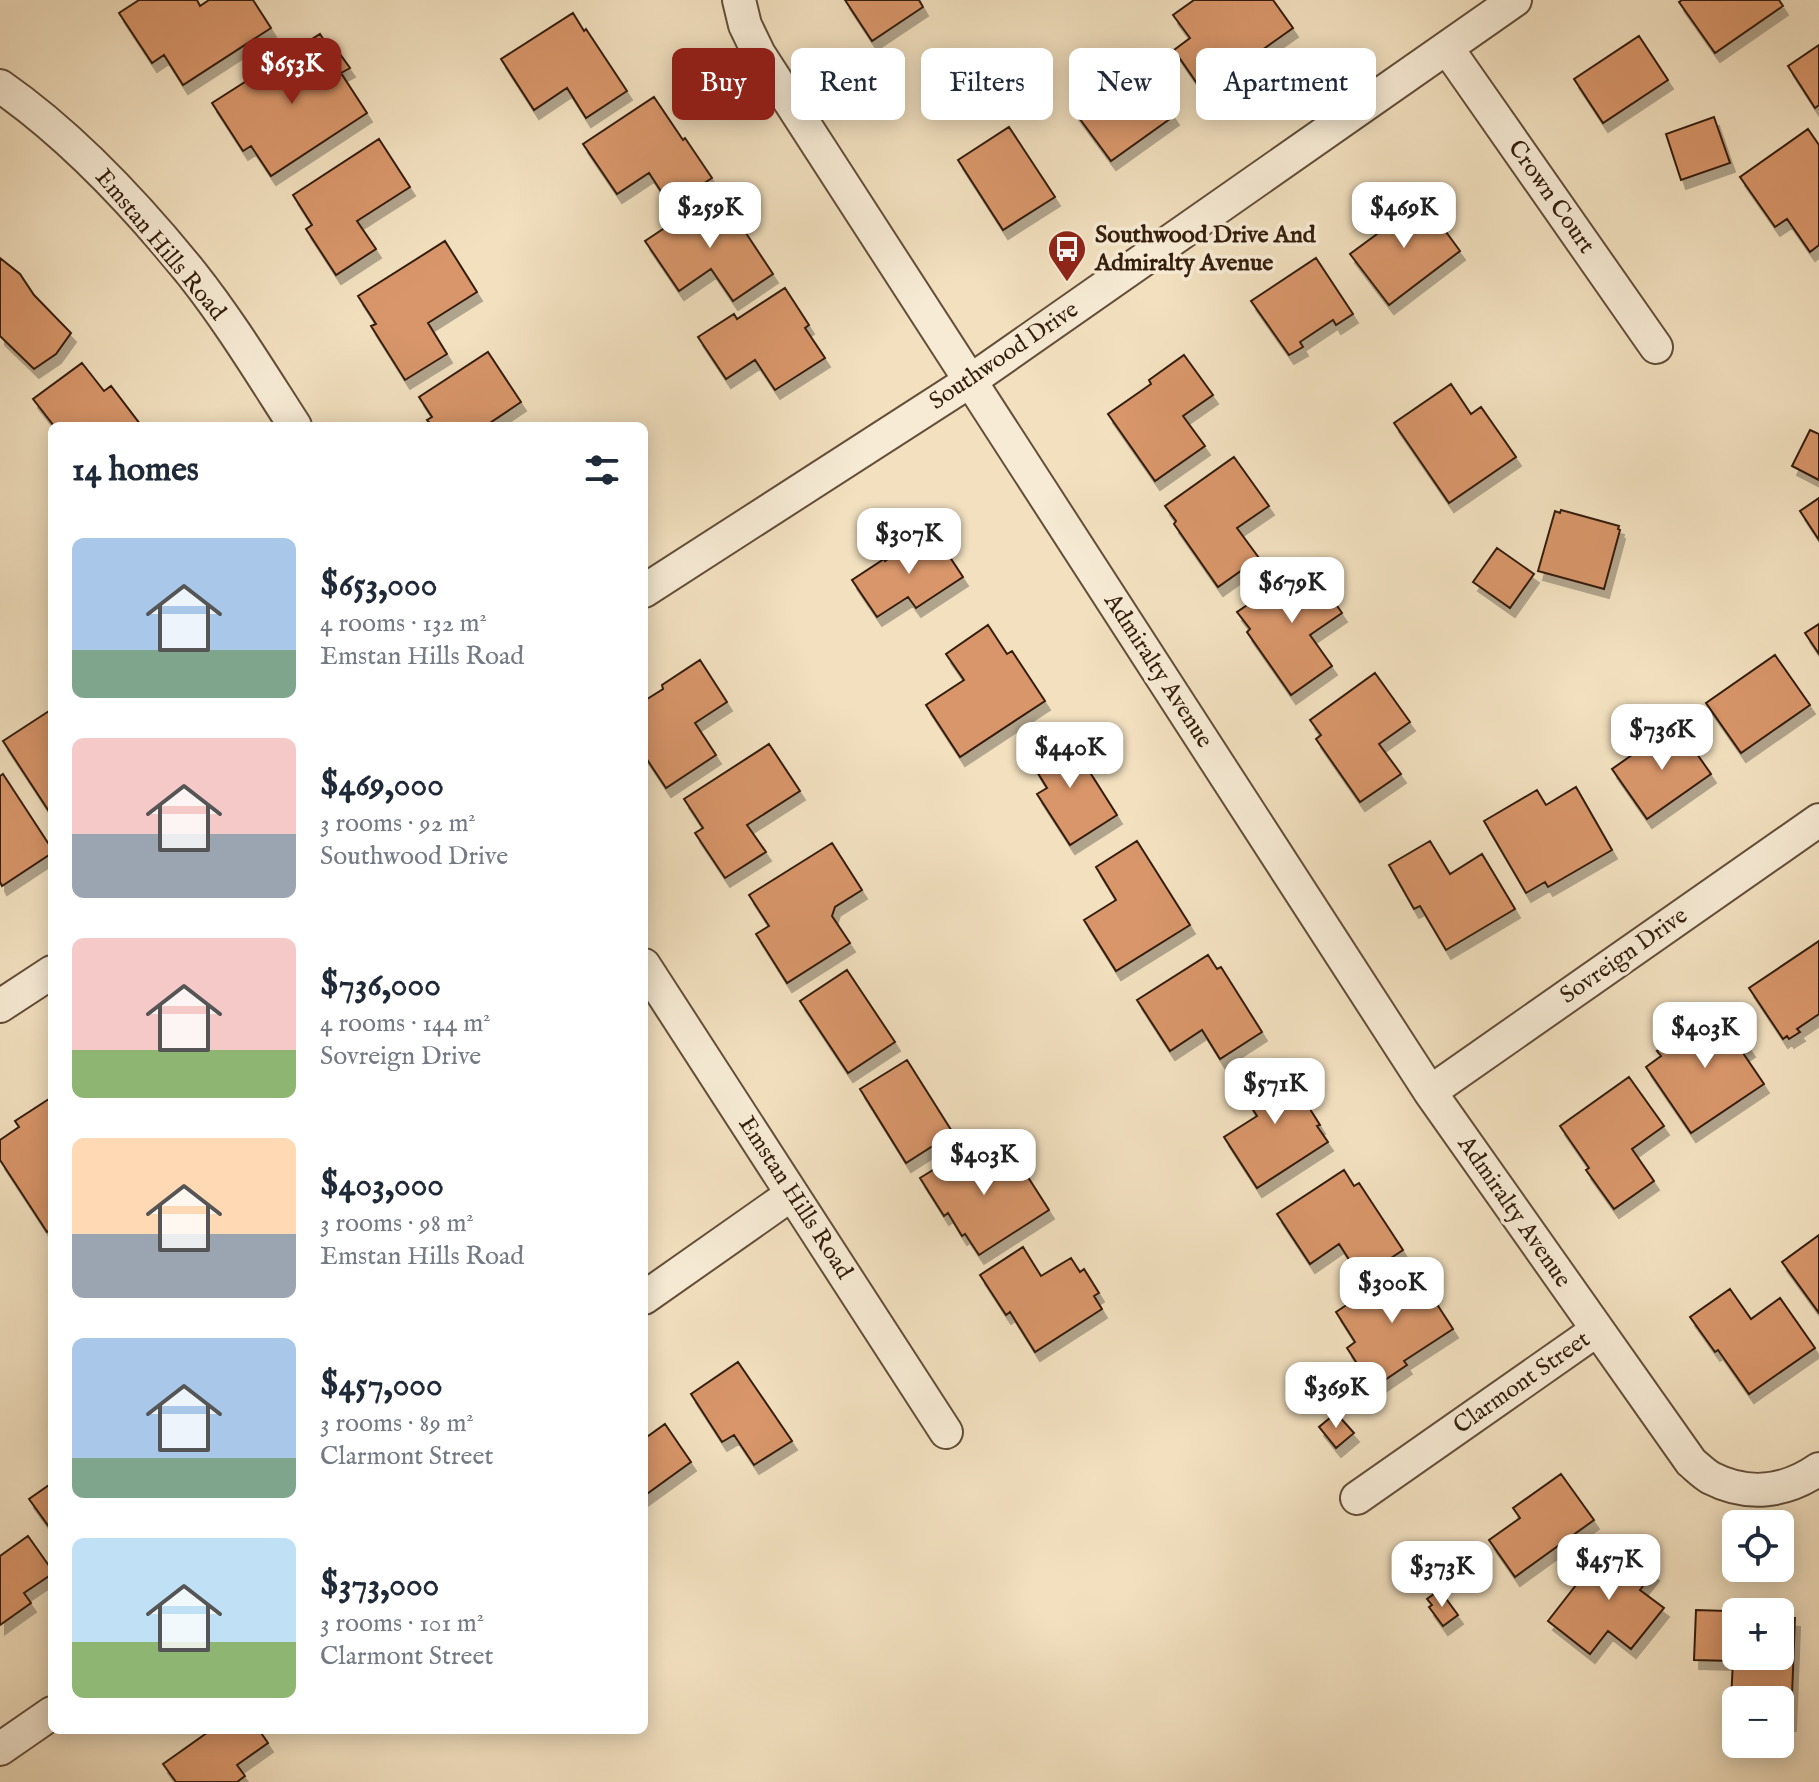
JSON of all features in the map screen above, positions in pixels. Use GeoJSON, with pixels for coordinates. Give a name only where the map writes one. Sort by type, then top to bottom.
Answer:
{"type":"FeatureCollection","features":[{"type":"Feature","properties":{"kind":"street","name":"Admiralty Avenue"},"geometry":{"type":"LineString","coordinates":[[739,0],[745,25],[759,54],[1430,1092],[1597,1330]]}},
{"type":"Feature","properties":{"kind":"street","name":"Southwood Drive"},"geometry":{"type":"LineString","coordinates":[[648,588],[970,381],[1515,0]]}},
{"type":"Feature","properties":{"kind":"street","name":"Crown Court"},"geometry":{"type":"LineString","coordinates":[[1447,48],[1656,347]]}},
{"type":"Feature","properties":{"kind":"street","name":"Emstan Hills Road"},"geometry":{"type":"LineString","coordinates":[[0,86],[76,148],[137,210],[193,276],[244,346],[292,422]]}},
{"type":"Feature","properties":{"kind":"street","name":"Sovreign Drive"},"geometry":{"type":"LineString","coordinates":[[1430,1092],[1819,820]]}},
{"type":"Feature","properties":{"kind":"street","name":"Emstan Hills Road"},"geometry":{"type":"LineString","coordinates":[[648,971],[946,1432]]}},
{"type":"Feature","properties":{"kind":"street"},"geometry":{"type":"LineString","coordinates":[[0,1006],[48,975]]}},
{"type":"Feature","properties":{"kind":"street"},"geometry":{"type":"LineString","coordinates":[[648,1295],[792,1194]]}},
{"type":"Feature","properties":{"kind":"street","name":"Clarmont Street"},"geometry":{"type":"LineString","coordinates":[[1357,1498],[1597,1330],[1691,1462],[1711,1478],[1743,1489],[1768,1490],[1801,1482],[1819,1469]]}},
{"type":"Feature","properties":{"kind":"street"},"geometry":{"type":"LineString","coordinates":[[0,1749],[48,1716]]}},
{"type":"Feature","properties":{"kind":"building"},"geometry":{"type":"Polygon","coordinates":[[[139,0],[197,0],[200,6],[209,0],[253,0],[271,28],[183,85],[164,55],[152,63],[119,13],[139,0]]]}},
{"type":"Feature","properties":{"kind":"building"},"geometry":{"type":"Polygon","coordinates":[[[845,0],[919,0],[923,7],[872,41],[845,0]]]}},
{"type":"Feature","properties":{"kind":"building"},"geometry":{"type":"Polygon","coordinates":[[[1194,0],[1273,0],[1293,28],[1265,48],[1196,48],[1196,82],[1180,59],[1180,48],[1177,48],[1190,38],[1173,15],[1194,0]]]}},
{"type":"Feature","properties":{"kind":"building"},"geometry":{"type":"Polygon","coordinates":[[[1779,0],[1783,6],[1715,53],[1679,2],[1779,0]]]}},
{"type":"Feature","properties":{"kind":"building"},"geometry":{"type":"Polygon","coordinates":[[[573,13],[627,91],[586,118],[567,88],[534,110],[501,59],[573,13]]]}},
{"type":"Feature","properties":{"kind":"building"},"geometry":{"type":"Polygon","coordinates":[[[320,34],[335,57],[340,54],[350,68],[341,73],[367,113],[271,176],[251,146],[243,151],[212,103],[320,34]]]}},
{"type":"Feature","properties":{"kind":"building"},"geometry":{"type":"Polygon","coordinates":[[[1639,36],[1668,80],[1603,123],[1574,79],[1639,36]]]}},
{"type":"Feature","properties":{"kind":"building"},"geometry":{"type":"Polygon","coordinates":[[[1819,45],[1819,105],[1815,108],[1788,66],[1819,45]]]}},
{"type":"Feature","properties":{"kind":"building"},"geometry":{"type":"Polygon","coordinates":[[[654,97],[712,178],[670,205],[649,173],[617,194],[583,144],[654,97]]]}},
{"type":"Feature","properties":{"kind":"building"},"geometry":{"type":"Polygon","coordinates":[[[1714,117],[1730,163],[1681,180],[1666,134],[1714,117]]]}},
{"type":"Feature","properties":{"kind":"building"},"geometry":{"type":"Polygon","coordinates":[[[1081,120],[1168,120],[1111,161],[1081,120]]]}},
{"type":"Feature","properties":{"kind":"building"},"geometry":{"type":"Polygon","coordinates":[[[1009,127],[1055,197],[1003,230],[958,160],[1009,127]]]}},
{"type":"Feature","properties":{"kind":"building"},"geometry":{"type":"Polygon","coordinates":[[[1808,129],[1819,145],[1819,245],[1810,252],[1787,219],[1775,227],[1740,177],[1808,129]]]}},
{"type":"Feature","properties":{"kind":"building"},"geometry":{"type":"Polygon","coordinates":[[[379,139],[410,187],[357,221],[376,249],[336,275],[306,229],[312,225],[293,195],[379,139]]]}},
{"type":"Feature","properties":{"kind":"building"},"geometry":{"type":"Polygon","coordinates":[[[714,195],[728,215],[732,212],[773,274],[733,301],[711,269],[679,291],[645,241],[714,195]]]}},
{"type":"Feature","properties":{"kind":"building"},"geometry":{"type":"Polygon","coordinates":[[[1419,195],[1460,251],[1389,305],[1350,254],[1377,234],[1371,226],[1419,195]]]}},
{"type":"Feature","properties":{"kind":"building"},"geometry":{"type":"Polygon","coordinates":[[[445,241],[477,292],[428,323],[447,354],[405,380],[371,326],[376,324],[358,296],[445,241]]]}},
{"type":"Feature","properties":{"kind":"building"},"geometry":{"type":"Polygon","coordinates":[[[0,258],[20,274],[34,295],[71,333],[56,354],[34,369],[0,336],[0,258]]]}},
{"type":"Feature","properties":{"kind":"building"},"geometry":{"type":"Polygon","coordinates":[[[1316,258],[1353,314],[1336,325],[1333,320],[1300,342],[1303,347],[1289,355],[1251,301],[1316,258]]]}},
{"type":"Feature","properties":{"kind":"building"},"geometry":{"type":"Polygon","coordinates":[[[785,288],[809,325],[805,328],[825,358],[775,390],[755,360],[726,379],[698,337],[734,314],[737,319],[785,288]]]}},
{"type":"Feature","properties":{"kind":"building"},"geometry":{"type":"Polygon","coordinates":[[[488,352],[521,402],[491,422],[429,422],[427,420],[432,417],[419,397],[488,352]]]}},
{"type":"Feature","properties":{"kind":"building"},"geometry":{"type":"Polygon","coordinates":[[[1184,355],[1213,395],[1183,416],[1205,446],[1155,481],[1108,414],[1151,384],[1149,380],[1184,355]]]}},
{"type":"Feature","properties":{"kind":"building"},"geometry":{"type":"Polygon","coordinates":[[[82,363],[104,391],[111,386],[138,422],[51,422],[33,399],[82,363]]]}},
{"type":"Feature","properties":{"kind":"building"},"geometry":{"type":"Polygon","coordinates":[[[1451,384],[1471,414],[1481,407],[1516,457],[1449,503],[1394,423],[1451,384]]]}},
{"type":"Feature","properties":{"kind":"building"},"geometry":{"type":"Polygon","coordinates":[[[1810,430],[1819,434],[1819,480],[1792,466],[1810,430]]]}},
{"type":"Feature","properties":{"kind":"building"},"geometry":{"type":"Polygon","coordinates":[[[1234,457],[1269,506],[1237,528],[1259,558],[1218,587],[1165,506],[1234,457]]]}},
{"type":"Feature","properties":{"kind":"building"},"geometry":{"type":"Polygon","coordinates":[[[1819,498],[1819,540],[1800,511],[1819,498]]]}},
{"type":"Feature","properties":{"kind":"building"},"geometry":{"type":"Polygon","coordinates":[[[1561,510],[1619,526],[1604,589],[1538,571],[1555,511],[1560,513],[1561,510]]]}},
{"type":"Feature","properties":{"kind":"building"},"geometry":{"type":"Polygon","coordinates":[[[932,530],[963,577],[916,608],[908,597],[877,617],[852,580],[932,530]]]}},
{"type":"Feature","properties":{"kind":"building"},"geometry":{"type":"Polygon","coordinates":[[[1497,548],[1534,574],[1510,608],[1473,582],[1497,548]]]}},
{"type":"Feature","properties":{"kind":"building"},"geometry":{"type":"Polygon","coordinates":[[[1286,563],[1293,573],[1307,563],[1342,613],[1310,635],[1332,666],[1291,695],[1247,632],[1250,629],[1237,612],[1278,584],[1270,574],[1286,563]]]}},
{"type":"Feature","properties":{"kind":"building"},"geometry":{"type":"Polygon","coordinates":[[[1819,624],[1819,654],[1805,633],[1819,624]]]}},
{"type":"Feature","properties":{"kind":"building"},"geometry":{"type":"Polygon","coordinates":[[[988,625],[1007,654],[1012,651],[1045,701],[960,757],[926,705],[964,680],[946,654],[988,625]]]}},
{"type":"Feature","properties":{"kind":"building"},"geometry":{"type":"Polygon","coordinates":[[[1775,655],[1810,705],[1741,753],[1706,703],[1775,655]]]}},
{"type":"Feature","properties":{"kind":"building"},"geometry":{"type":"Polygon","coordinates":[[[700,660],[727,702],[695,723],[716,755],[666,788],[648,761],[648,698],[663,689],[662,685],[700,660]]]}},
{"type":"Feature","properties":{"kind":"building"},"geometry":{"type":"Polygon","coordinates":[[[1375,673],[1410,722],[1379,744],[1401,774],[1360,802],[1316,739],[1321,735],[1310,720],[1375,673]]]}},
{"type":"Feature","properties":{"kind":"building"},"geometry":{"type":"Polygon","coordinates":[[[48,712],[48,810],[3,741],[48,712]]]}},
{"type":"Feature","properties":{"kind":"building"},"geometry":{"type":"Polygon","coordinates":[[[1676,724],[1711,774],[1647,819],[1612,769],[1676,724]]]}},
{"type":"Feature","properties":{"kind":"building"},"geometry":{"type":"Polygon","coordinates":[[[1065,733],[1117,815],[1070,845],[1037,794],[1047,788],[1028,757],[1065,733]]]}},
{"type":"Feature","properties":{"kind":"building"},"geometry":{"type":"Polygon","coordinates":[[[769,744],[800,791],[747,825],[766,852],[725,878],[695,833],[703,828],[684,799],[769,744]]]}},
{"type":"Feature","properties":{"kind":"building"},"geometry":{"type":"Polygon","coordinates":[[[3,774],[48,843],[48,856],[2,886],[0,882],[0,776],[3,774]]]}},
{"type":"Feature","properties":{"kind":"building"},"geometry":{"type":"Polygon","coordinates":[[[1576,787],[1612,850],[1548,887],[1545,882],[1526,893],[1484,821],[1537,790],[1546,805],[1576,787]]]}},
{"type":"Feature","properties":{"kind":"building"},"geometry":{"type":"Polygon","coordinates":[[[1137,841],[1190,925],[1116,971],[1084,920],[1116,900],[1096,867],[1137,841]]]}},
{"type":"Feature","properties":{"kind":"building"},"geometry":{"type":"Polygon","coordinates":[[[1430,841],[1450,874],[1482,854],[1515,909],[1446,950],[1420,906],[1414,909],[1389,865],[1430,841]]]}},
{"type":"Feature","properties":{"kind":"building"},"geometry":{"type":"Polygon","coordinates":[[[832,843],[862,890],[835,907],[832,916],[850,943],[787,983],[756,934],[769,926],[749,895],[832,843]]]}},
{"type":"Feature","properties":{"kind":"building"},"geometry":{"type":"Polygon","coordinates":[[[1819,941],[1819,1014],[1797,1029],[1800,1032],[1783,1039],[1749,988],[1819,941]]]}},
{"type":"Feature","properties":{"kind":"building"},"geometry":{"type":"Polygon","coordinates":[[[1208,955],[1217,969],[1221,967],[1262,1032],[1220,1059],[1202,1030],[1170,1051],[1137,1000],[1208,955]]]}},
{"type":"Feature","properties":{"kind":"building"},"geometry":{"type":"Polygon","coordinates":[[[847,970],[895,1042],[848,1073],[800,1001],[847,970]]]}},
{"type":"Feature","properties":{"kind":"building"},"geometry":{"type":"Polygon","coordinates":[[[1722,1007],[1750,1048],[1743,1053],[1764,1084],[1691,1133],[1646,1067],[1661,1056],[1657,1051],[1722,1007]]]}},
{"type":"Feature","properties":{"kind":"building"},"geometry":{"type":"Polygon","coordinates":[[[907,1060],[953,1133],[906,1163],[860,1089],[907,1060]]]}},
{"type":"Feature","properties":{"kind":"building"},"geometry":{"type":"Polygon","coordinates":[[[1279,1060],[1328,1142],[1257,1188],[1224,1137],[1257,1116],[1238,1086],[1279,1060]]]}},
{"type":"Feature","properties":{"kind":"building"},"geometry":{"type":"Polygon","coordinates":[[[1629,1077],[1664,1126],[1632,1149],[1654,1181],[1614,1209],[1560,1126],[1629,1077]]]}},
{"type":"Feature","properties":{"kind":"building"},"geometry":{"type":"Polygon","coordinates":[[[48,1100],[47,1232],[0,1160],[0,1140],[19,1127],[15,1121],[48,1100]]]}},
{"type":"Feature","properties":{"kind":"building"},"geometry":{"type":"Polygon","coordinates":[[[980,1141],[999,1172],[1017,1160],[1049,1210],[979,1255],[948,1213],[944,1216],[920,1178],[980,1141]]]}},
{"type":"Feature","properties":{"kind":"building"},"geometry":{"type":"Polygon","coordinates":[[[1344,1170],[1354,1186],[1359,1183],[1403,1250],[1361,1278],[1339,1244],[1310,1264],[1277,1214],[1344,1170]]]}},
{"type":"Feature","properties":{"kind":"building"},"geometry":{"type":"Polygon","coordinates":[[[1819,1235],[1819,1313],[1782,1262],[1819,1235]]]}},
{"type":"Feature","properties":{"kind":"building"},"geometry":{"type":"Polygon","coordinates":[[[1023,1247],[1041,1276],[1071,1258],[1080,1272],[1084,1269],[1099,1293],[1094,1296],[1102,1309],[1035,1352],[1010,1312],[1006,1315],[980,1275],[1023,1247]]]}},
{"type":"Feature","properties":{"kind":"building"},"geometry":{"type":"Polygon","coordinates":[[[1407,1265],[1453,1329],[1404,1361],[1407,1365],[1373,1388],[1347,1348],[1355,1342],[1336,1312],[1407,1265]]]}},
{"type":"Feature","properties":{"kind":"building"},"geometry":{"type":"Polygon","coordinates":[[[1730,1289],[1751,1319],[1780,1298],[1815,1348],[1749,1394],[1690,1317],[1730,1289]]]}},
{"type":"Feature","properties":{"kind":"building"},"geometry":{"type":"Polygon","coordinates":[[[738,1362],[792,1441],[754,1465],[734,1435],[722,1442],[691,1394],[738,1362]]]}},
{"type":"Feature","properties":{"kind":"building"},"geometry":{"type":"Polygon","coordinates":[[[1336,1413],[1354,1433],[1336,1448],[1319,1427],[1336,1413]]]}},
{"type":"Feature","properties":{"kind":"building"},"geometry":{"type":"Polygon","coordinates":[[[665,1424],[691,1462],[648,1493],[648,1436],[665,1424]]]}},
{"type":"Feature","properties":{"kind":"building"},"geometry":{"type":"Polygon","coordinates":[[[1561,1474],[1594,1520],[1515,1577],[1489,1540],[1520,1518],[1513,1508],[1561,1474]]]}},
{"type":"Feature","properties":{"kind":"building"},"geometry":{"type":"Polygon","coordinates":[[[48,1486],[48,1525],[29,1499],[48,1486]]]}},
{"type":"Feature","properties":{"kind":"building"},"geometry":{"type":"Polygon","coordinates":[[[28,1536],[48,1564],[48,1577],[24,1593],[31,1603],[0,1625],[0,1556],[28,1536]]]}},
{"type":"Feature","properties":{"kind":"building"},"geometry":{"type":"Polygon","coordinates":[[[1612,1539],[1654,1572],[1640,1590],[1664,1608],[1631,1649],[1608,1631],[1590,1654],[1548,1621],[1612,1539]]]}},
{"type":"Feature","properties":{"kind":"building"},"geometry":{"type":"Polygon","coordinates":[[[1438,1591],[1458,1615],[1443,1626],[1427,1599],[1438,1591]]]}},
{"type":"Feature","properties":{"kind":"building"},"geometry":{"type":"Polygon","coordinates":[[[1696,1610],[1722,1611],[1722,1661],[1694,1660],[1696,1610]]]}},
{"type":"Feature","properties":{"kind":"building"},"geometry":{"type":"Polygon","coordinates":[[[1733,1670],[1793,1670],[1792,1686],[1732,1686],[1733,1670]]]}},
{"type":"Feature","properties":{"kind":"building"},"geometry":{"type":"Polygon","coordinates":[[[205,1734],[262,1734],[268,1743],[237,1765],[245,1776],[237,1782],[176,1782],[163,1764],[205,1734]]]}},
{"type":"Feature","properties":{"kind":"place","name":"Southwood Drive And Admiralty Avenue"},"geometry":{"type":"Point","coordinates":[1067,283]}}]}
